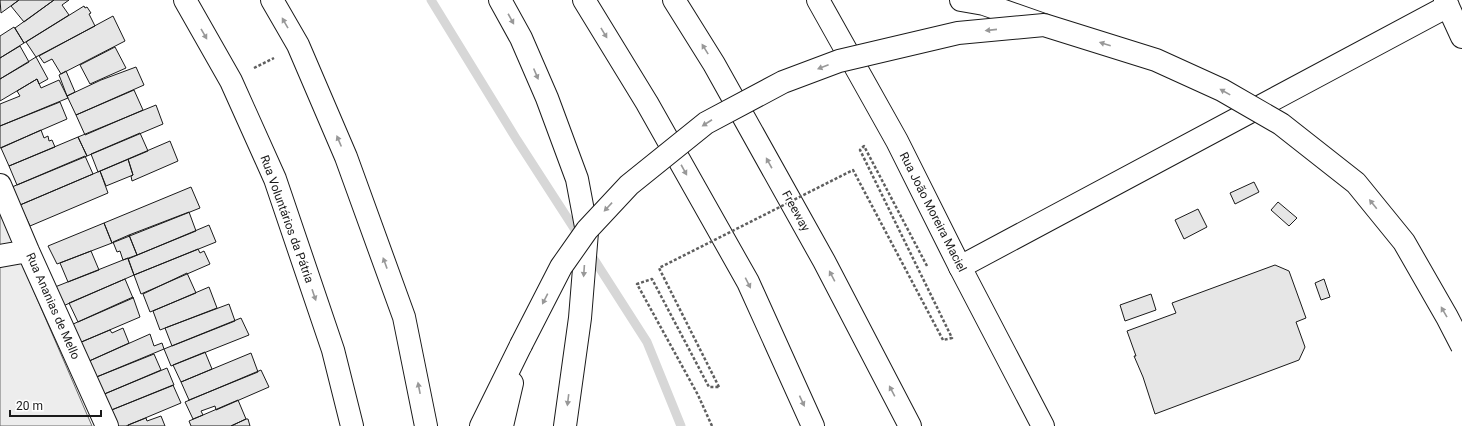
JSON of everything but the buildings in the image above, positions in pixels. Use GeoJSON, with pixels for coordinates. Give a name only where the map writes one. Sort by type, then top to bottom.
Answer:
{"type":"FeatureCollection","features":[{"type":"Feature","properties":{"kind":"main road","name":"Rua Voluntários da Pátria"},"geometry":{"type":"LineString","coordinates":[[185,0],[231,80],[277,186],[333,350],[352,426]]}},
{"type":"Feature","properties":{"kind":"main road"},"geometry":{"type":"LineString","coordinates":[[272,0],[298,45],[346,157],[404,317],[426,426]]}},
{"type":"Feature","properties":{"kind":"main road"},"geometry":{"type":"LineString","coordinates":[[500,0],[521,38],[547,98],[577,179],[587,232],[580,318],[565,426]]}},
{"type":"Feature","properties":{"kind":"main road"},"geometry":{"type":"LineString","coordinates":[[584,0],[647,103],[748,282],[813,426]]}},
{"type":"Feature","properties":{"kind":"main road","name":"Freeway"},"geometry":{"type":"LineString","coordinates":[[674,0],[714,64],[824,261],[910,426]]}},
{"type":"Feature","properties":{"kind":"main road","name":"Rua João Moreira Maciel"},"geometry":{"type":"LineString","coordinates":[[818,0],[829,16],[897,141],[960,267],[1043,426]]}},
{"type":"Feature","properties":{"kind":"main road"},"geometry":{"type":"LineString","coordinates":[[961,0],[984,4],[1044,25],[1156,60],[1222,90],[1281,124],[1356,183],[1404,242],[1462,346]]}},
{"type":"Feature","properties":{"kind":"main road"},"geometry":{"type":"LineString","coordinates":[[960,267],[1447,3],[1462,37]]}},
{"type":"Feature","properties":{"kind":"main road"},"geometry":{"type":"LineString","coordinates":[[481,426],[561,267],[587,230],[629,185],[706,123],[783,82],[839,61],[958,33],[1044,25]]}},
{"type":"Feature","properties":{"kind":"main road","name":"Rua Ananias de Mello"},"geometry":{"type":"LineString","coordinates":[[0,185],[107,426]]}},
{"type":"Feature","properties":{"kind":"main road"},"geometry":{"type":"LineString","coordinates":[[0,256],[28,251]]}},
{"type":"Feature","properties":{"kind":"main road"},"geometry":{"type":"LineString","coordinates":[[502,426],[521,345]]}},
{"type":"Feature","properties":{"kind":"path"},"geometry":{"type":"LineString","coordinates":[[231,80],[298,45]]}},
{"type":"Feature","properties":{"kind":"path"},"geometry":{"type":"LineString","coordinates":[[712,426],[698,395],[637,284],[652,279],[709,387],[719,387],[659,268],[853,170],[943,340],[952,338],[860,150],[864,146],[928,267]]}},
{"type":"Feature","properties":{"kind":"shaded area"},"geometry":{"type":"Polygon","coordinates":[[[0,213],[92,426],[0,426],[0,213]]]}},
{"type":"Feature","properties":{"kind":"waterway"},"geometry":{"type":"LineString","coordinates":[[431,0],[517,140],[581,239]]}},
{"type":"Feature","properties":{"kind":"waterway"},"geometry":{"type":"LineString","coordinates":[[590,253],[647,342],[681,426]]}}]}
